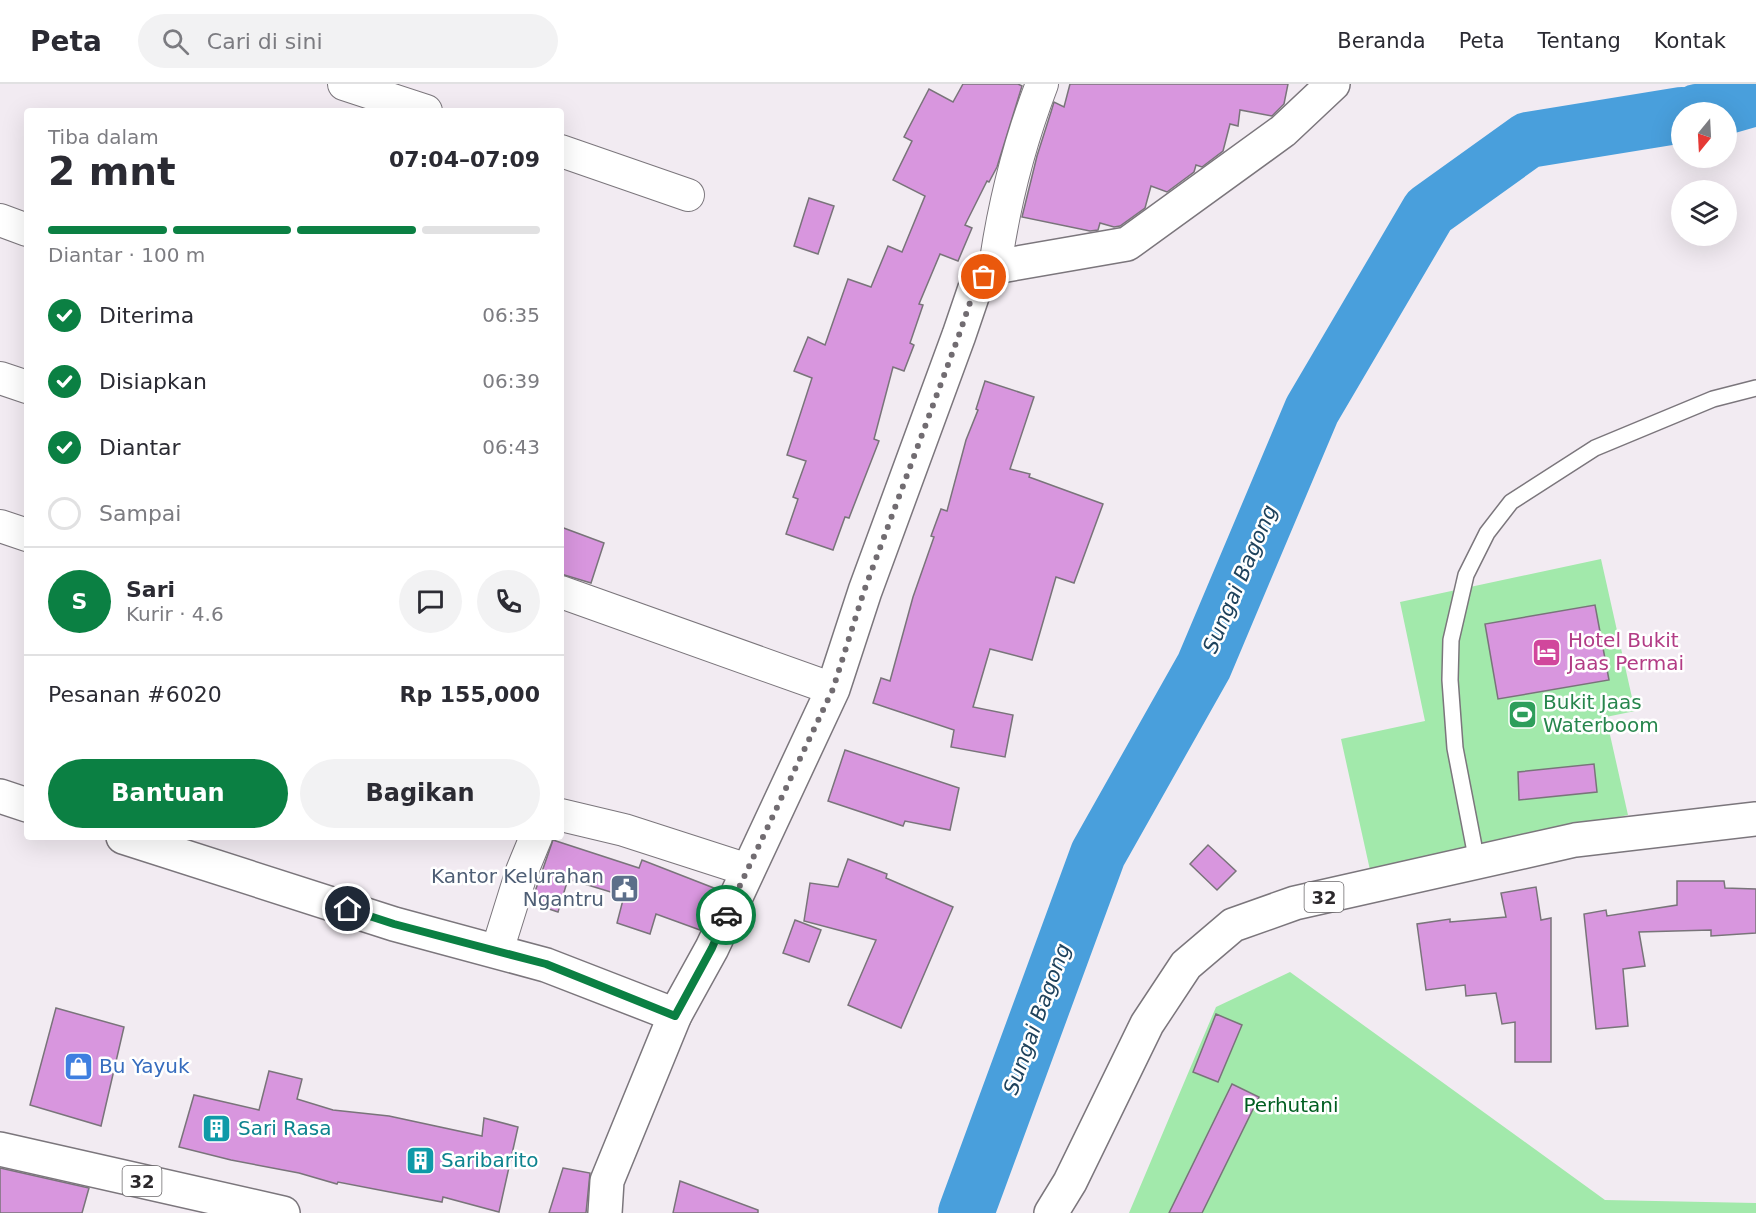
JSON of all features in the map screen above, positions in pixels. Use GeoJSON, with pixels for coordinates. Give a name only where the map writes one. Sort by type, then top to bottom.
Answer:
{"type":"FeatureCollection","features":[{"type":"Feature","properties":{"kind":"main road"},"geometry":{"type":"LineString","coordinates":[[604,1213],[607,1181],[675,1016],[712,948],[833,689],[864,591],[975,288],[996,267],[1126,244],[1284,131],[1333,84]]}},
{"type":"Feature","properties":{"kind":"main road"},"geometry":{"type":"LineString","coordinates":[[0,796],[24,804]]}},
{"type":"Feature","properties":{"kind":"main road","name":"32"},"geometry":{"type":"LineString","coordinates":[[1051,1213],[1070,1182],[1147,1024],[1186,965],[1233,925],[1295,903],[1575,840],[1756,819]]}},
{"type":"Feature","properties":{"kind":"main road"},"geometry":{"type":"LineString","coordinates":[[132,840],[394,924],[546,964],[675,1016]]}},
{"type":"Feature","properties":{"kind":"main road","name":"32"},"geometry":{"type":"LineString","coordinates":[[0,1149],[263,1211]]}},
{"type":"Feature","properties":{"kind":"street"},"geometry":{"type":"LineString","coordinates":[[344,84],[417,108]]}},
{"type":"Feature","properties":{"kind":"street"},"geometry":{"type":"LineString","coordinates":[[996,267],[1005,202],[1042,84]]}},
{"type":"Feature","properties":{"kind":"street"},"geometry":{"type":"LineString","coordinates":[[564,152],[688,195]]}},
{"type":"Feature","properties":{"kind":"street"},"geometry":{"type":"LineString","coordinates":[[0,220],[24,229]]}},
{"type":"Feature","properties":{"kind":"street"},"geometry":{"type":"LineString","coordinates":[[0,378],[24,386]]}},
{"type":"Feature","properties":{"kind":"street"},"geometry":{"type":"LineString","coordinates":[[0,526],[24,534]]}},
{"type":"Feature","properties":{"kind":"street"},"geometry":{"type":"LineString","coordinates":[[564,593],[833,689]]}},
{"type":"Feature","properties":{"kind":"street"},"geometry":{"type":"LineString","coordinates":[[564,816],[624,830],[748,870]]}},
{"type":"Feature","properties":{"kind":"street"},"geometry":{"type":"LineString","coordinates":[[497,951],[522,871],[535,840]]}},
{"type":"Feature","properties":{"kind":"lane"},"geometry":{"type":"LineString","coordinates":[[1477,862],[1455,748],[1450,680],[1451,640],[1466,575],[1487,533],[1511,502],[1595,448],[1713,399],[1756,388]]}},
{"type":"Feature","properties":{"kind":"green space","name":"Bukit Jaas Waterboom"},"geometry":{"type":"Polygon","coordinates":[[[1601,559],[1635,711],[1606,717],[1628,815],[1370,870],[1341,739],[1425,721],[1400,602],[1601,559]]]}},
{"type":"Feature","properties":{"kind":"green space","name":"Perhutani"},"geometry":{"type":"Polygon","coordinates":[[[1290,972],[1605,1200],[1756,1203],[1756,1213],[1129,1213],[1216,1007],[1290,972]]]}},
{"type":"Feature","properties":{"kind":"building"},"geometry":{"type":"Polygon","coordinates":[[[963,84],[1018,84],[1022,86],[997,167],[989,182],[987,181],[965,225],[972,228],[958,261],[940,254],[919,304],[923,305],[910,343],[914,345],[904,371],[893,367],[874,439],[879,441],[849,518],[845,517],[833,550],[786,534],[798,499],[793,497],[806,461],[787,455],[812,378],[794,371],[808,337],[825,345],[848,279],[871,287],[888,246],[902,252],[925,196],[893,180],[912,141],[904,137],[929,89],[953,102],[963,84]]]}},
{"type":"Feature","properties":{"kind":"building"},"geometry":{"type":"Polygon","coordinates":[[[1070,84],[1288,84],[1284,104],[1272,116],[1240,110],[1238,126],[1230,124],[1223,151],[1202,167],[1196,165],[1194,172],[1167,192],[1151,186],[1145,208],[1120,226],[1114,227],[1100,223],[1098,230],[1090,231],[1022,217],[1037,156],[1054,102],[1064,107],[1070,84]]]}},
{"type":"Feature","properties":{"kind":"building"},"geometry":{"type":"Polygon","coordinates":[[[809,198],[834,206],[818,254],[794,246],[809,198]]]}},
{"type":"Feature","properties":{"kind":"building"},"geometry":{"type":"Polygon","coordinates":[[[985,381],[1034,397],[1010,469],[1030,474],[1029,477],[1103,504],[1074,583],[1056,577],[1032,660],[990,649],[973,707],[1013,715],[1005,757],[951,747],[954,730],[873,703],[881,678],[890,681],[913,597],[934,537],[931,536],[941,509],[947,511],[985,381]]]}},
{"type":"Feature","properties":{"kind":"building"},"geometry":{"type":"Polygon","coordinates":[[[564,528],[604,543],[591,583],[564,575],[564,528]]]}},
{"type":"Feature","properties":{"kind":"building","name":"Hotel Bukit Jaas Permai"},"geometry":{"type":"Polygon","coordinates":[[[1595,605],[1609,680],[1498,699],[1485,624],[1595,605]]]}},
{"type":"Feature","properties":{"kind":"building"},"geometry":{"type":"Polygon","coordinates":[[[845,750],[959,788],[950,830],[905,821],[903,826],[828,801],[845,750]]]}},
{"type":"Feature","properties":{"kind":"building"},"geometry":{"type":"Polygon","coordinates":[[[1594,764],[1597,792],[1519,800],[1518,772],[1594,764]]]}},
{"type":"Feature","properties":{"kind":"building","name":"Kantor Kelurahan Ngantru"},"geometry":{"type":"Polygon","coordinates":[[[553,840],[639,868],[642,860],[719,890],[700,930],[656,914],[650,934],[617,923],[624,896],[568,879],[558,912],[531,903],[553,840]]]}},
{"type":"Feature","properties":{"kind":"building"},"geometry":{"type":"Polygon","coordinates":[[[1208,845],[1236,871],[1217,890],[1190,864],[1208,845]]]}},
{"type":"Feature","properties":{"kind":"building"},"geometry":{"type":"Polygon","coordinates":[[[848,859],[887,874],[886,878],[953,907],[901,1028],[848,1005],[876,940],[804,921],[810,883],[838,887],[848,859]]]}},
{"type":"Feature","properties":{"kind":"building"},"geometry":{"type":"Polygon","coordinates":[[[1677,881],[1724,881],[1725,888],[1756,889],[1756,933],[1711,936],[1711,930],[1639,932],[1645,966],[1623,969],[1628,1026],[1596,1029],[1584,914],[1606,910],[1607,916],[1677,905],[1677,881]]]}},
{"type":"Feature","properties":{"kind":"building"},"geometry":{"type":"Polygon","coordinates":[[[1536,887],[1541,920],[1551,918],[1551,1062],[1515,1062],[1515,1022],[1502,1024],[1496,993],[1466,996],[1465,985],[1426,990],[1417,924],[1450,919],[1450,922],[1506,917],[1501,893],[1536,887]]]}},
{"type":"Feature","properties":{"kind":"building"},"geometry":{"type":"Polygon","coordinates":[[[795,920],[821,930],[809,962],[783,953],[795,920]]]}},
{"type":"Feature","properties":{"kind":"building","name":"Bu Yayuk"},"geometry":{"type":"Polygon","coordinates":[[[56,1008],[124,1027],[101,1126],[30,1105],[56,1008]]]}},
{"type":"Feature","properties":{"kind":"building"},"geometry":{"type":"Polygon","coordinates":[[[1216,1014],[1242,1025],[1218,1082],[1193,1072],[1216,1014]]]}},
{"type":"Feature","properties":{"kind":"building"},"geometry":{"type":"Polygon","coordinates":[[[269,1071],[302,1079],[297,1099],[333,1110],[389,1116],[482,1136],[484,1118],[518,1127],[499,1212],[443,1197],[442,1202],[338,1182],[337,1184],[299,1173],[179,1147],[194,1095],[259,1110],[269,1071]]]}},
{"type":"Feature","properties":{"kind":"building"},"geometry":{"type":"Polygon","coordinates":[[[1232,1084],[1259,1097],[1202,1213],[1169,1213],[1232,1084]]]}},
{"type":"Feature","properties":{"kind":"building"},"geometry":{"type":"Polygon","coordinates":[[[0,1168],[89,1188],[82,1213],[0,1213],[0,1168]]]}},
{"type":"Feature","properties":{"kind":"building"},"geometry":{"type":"Polygon","coordinates":[[[563,1168],[590,1173],[586,1213],[549,1213],[563,1168]]]}},
{"type":"Feature","properties":{"kind":"building"},"geometry":{"type":"Polygon","coordinates":[[[680,1181],[758,1210],[758,1213],[673,1213],[680,1181]]]}},
{"type":"Feature","properties":{"kind":"waterway","name":"Sungai Bagong"},"geometry":{"type":"LineString","coordinates":[[1737,103],[1756,98]]}},
{"type":"Feature","properties":{"kind":"waterway","name":"Sungai Bagong"},"geometry":{"type":"LineString","coordinates":[[966,1213],[1098,854],[1204,666],[1312,410],[1429,211],[1528,140],[1671,117]]}},
{"type":"Feature","properties":{"kind":"way so far"},"geometry":{"type":"LineString","coordinates":[[726,915],[833,689],[864,591],[975,288],[984,277]]}},
{"type":"Feature","properties":{"kind":"place","name":"Hotel Bukit Jaas Permai"},"geometry":{"type":"Point","coordinates":[1547,652]}},
{"type":"Feature","properties":{"kind":"place","name":"Bukit Jaas Waterboom"},"geometry":{"type":"Point","coordinates":[1522,714]}},
{"type":"Feature","properties":{"kind":"place","name":"Kantor Kelurahan Ngantru"},"geometry":{"type":"Point","coordinates":[625,888]}},
{"type":"Feature","properties":{"kind":"place","name":"Bu Yayuk"},"geometry":{"type":"Point","coordinates":[78,1066]}},
{"type":"Feature","properties":{"kind":"place","name":"Sari Rasa"},"geometry":{"type":"Point","coordinates":[217,1128]}},
{"type":"Feature","properties":{"kind":"place","name":"Saribarito"},"geometry":{"type":"Point","coordinates":[420,1160]}},
{"type":"Feature","properties":{"kind":"route"},"geometry":{"type":"LineString","coordinates":[[348,909],[394,924],[546,964],[675,1016],[712,948],[726,915]]}}]}
